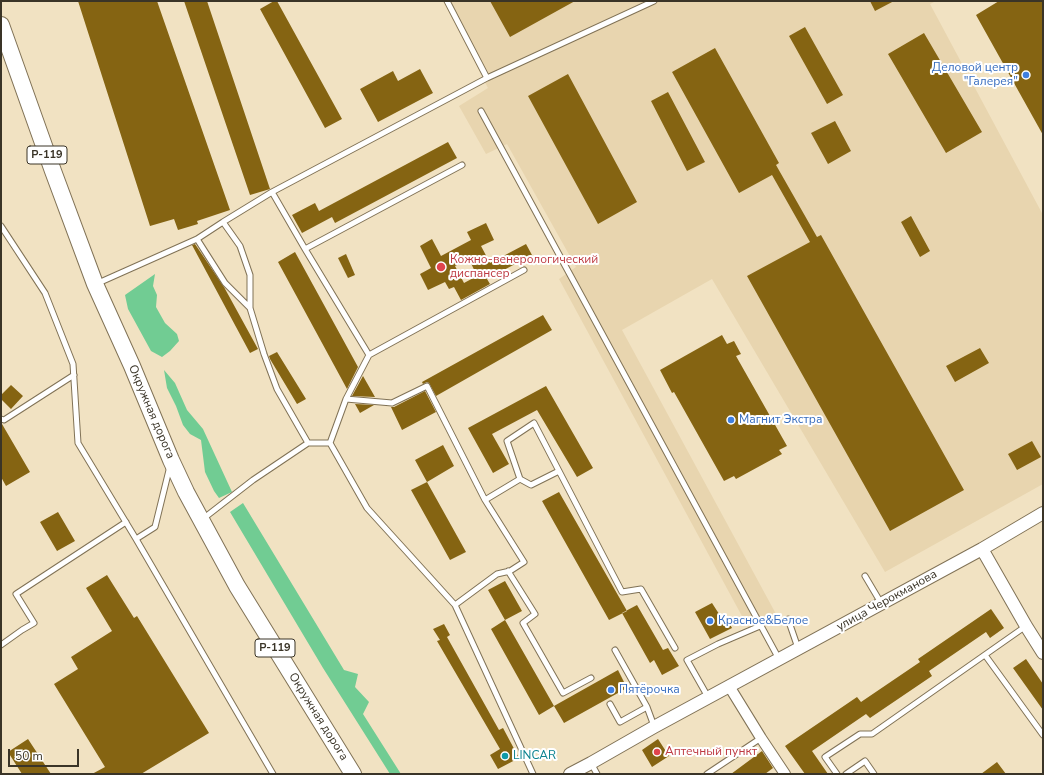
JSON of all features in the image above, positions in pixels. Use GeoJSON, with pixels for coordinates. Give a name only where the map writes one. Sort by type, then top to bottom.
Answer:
{"type":"FeatureCollection","features":[{"type":"Feature","properties":{"kind":"highway","name":"Окружная дорога"},"geometry":{"type":"LineString","coordinates":[[1,25],[95,284],[186,492],[237,586],[353,774]]}},
{"type":"Feature","properties":{"kind":"street","name":"улица Черокманова"},"geometry":{"type":"LineString","coordinates":[[570,774],[594,769],[654,727],[982,549],[1043,513]]}},
{"type":"Feature","properties":{"kind":"street"},"geometry":{"type":"LineString","coordinates":[[982,549],[1026,626],[1043,652]]}},
{"type":"Feature","properties":{"kind":"street"},"geometry":{"type":"LineString","coordinates":[[729,686],[761,738],[786,774]]}},
{"type":"Feature","properties":{"kind":"lane"},"geometry":{"type":"LineString","coordinates":[[447,1],[487,78]]}},
{"type":"Feature","properties":{"kind":"lane"},"geometry":{"type":"LineString","coordinates":[[95,284],[197,238],[272,192],[487,78],[654,1]]}},
{"type":"Feature","properties":{"kind":"lane"},"geometry":{"type":"LineString","coordinates":[[481,111],[779,660]]}},
{"type":"Feature","properties":{"kind":"lane"},"geometry":{"type":"LineString","coordinates":[[305,249],[462,165]]}},
{"type":"Feature","properties":{"kind":"lane"},"geometry":{"type":"LineString","coordinates":[[272,192],[369,355]]}},
{"type":"Feature","properties":{"kind":"lane"},"geometry":{"type":"LineString","coordinates":[[223,222],[240,246],[250,275],[250,308],[264,354],[277,389],[308,443]]}},
{"type":"Feature","properties":{"kind":"lane"},"geometry":{"type":"LineString","coordinates":[[1,226],[45,293],[73,364],[78,443],[126,522],[273,774]]}},
{"type":"Feature","properties":{"kind":"lane"},"geometry":{"type":"LineString","coordinates":[[197,238],[225,284],[250,308]]}},
{"type":"Feature","properties":{"kind":"lane"},"geometry":{"type":"LineString","coordinates":[[330,443],[346,399],[369,355],[524,270]]}},
{"type":"Feature","properties":{"kind":"lane"},"geometry":{"type":"LineString","coordinates":[[1,419],[4,420],[74,375]]}},
{"type":"Feature","properties":{"kind":"lane"},"geometry":{"type":"LineString","coordinates":[[346,399],[392,403],[427,386],[485,500],[524,562],[508,571],[497,574],[454,605]]}},
{"type":"Feature","properties":{"kind":"lane"},"geometry":{"type":"LineString","coordinates":[[559,471],[530,486],[520,479],[507,441],[534,423],[559,471],[622,592],[641,589],[675,648]]}},
{"type":"Feature","properties":{"kind":"lane"},"geometry":{"type":"LineString","coordinates":[[201,520],[253,480],[308,443],[330,443]]}},
{"type":"Feature","properties":{"kind":"lane"},"geometry":{"type":"LineString","coordinates":[[330,443],[368,508],[454,605],[533,774]]}},
{"type":"Feature","properties":{"kind":"lane"},"geometry":{"type":"LineString","coordinates":[[136,539],[155,527],[172,460]]}},
{"type":"Feature","properties":{"kind":"lane"},"geometry":{"type":"LineString","coordinates":[[485,500],[520,479]]}},
{"type":"Feature","properties":{"kind":"lane"},"geometry":{"type":"LineString","coordinates":[[1,645],[34,623],[16,594],[126,522]]}},
{"type":"Feature","properties":{"kind":"lane"},"geometry":{"type":"LineString","coordinates":[[508,571],[535,614],[523,623],[563,693],[591,678]]}},
{"type":"Feature","properties":{"kind":"lane"},"geometry":{"type":"LineString","coordinates":[[865,576],[881,604]]}},
{"type":"Feature","properties":{"kind":"lane"},"geometry":{"type":"LineString","coordinates":[[788,619],[798,649]]}},
{"type":"Feature","properties":{"kind":"lane"},"geometry":{"type":"LineString","coordinates":[[708,698],[687,660],[718,644],[760,626]]}},
{"type":"Feature","properties":{"kind":"lane"},"geometry":{"type":"LineString","coordinates":[[837,774],[825,757],[860,734],[872,734],[1026,626]]}},
{"type":"Feature","properties":{"kind":"lane"},"geometry":{"type":"LineString","coordinates":[[615,650],[648,707],[654,727]]}},
{"type":"Feature","properties":{"kind":"lane"},"geometry":{"type":"LineString","coordinates":[[985,655],[1043,736]]}},
{"type":"Feature","properties":{"kind":"lane"},"geometry":{"type":"LineString","coordinates":[[610,704],[620,722],[648,707]]}},
{"type":"Feature","properties":{"kind":"lane"},"geometry":{"type":"LineString","coordinates":[[707,774],[761,738]]}},
{"type":"Feature","properties":{"kind":"lane"},"geometry":{"type":"LineString","coordinates":[[846,774],[865,761],[874,774]]}},
{"type":"Feature","properties":{"kind":"shaded area"},"geometry":{"type":"Polygon","coordinates":[[[443,1],[936,1],[930,4],[1043,215],[1043,484],[885,572],[712,279],[622,330],[776,614],[749,629],[559,279],[576,267],[507,144],[486,154],[459,106],[488,88],[443,1]]]}},
{"type":"Feature","properties":{"kind":"green space"},"geometry":{"type":"Polygon","coordinates":[[[155,274],[153,286],[157,295],[156,307],[165,323],[177,334],[179,341],[162,357],[151,351],[128,309],[125,295],[155,274]]]}},
{"type":"Feature","properties":{"kind":"green space"},"geometry":{"type":"Polygon","coordinates":[[[164,370],[175,383],[187,410],[203,429],[232,492],[219,498],[214,491],[205,472],[201,440],[190,434],[183,425],[167,388],[164,370]]]}},
{"type":"Feature","properties":{"kind":"green space"},"geometry":{"type":"Polygon","coordinates":[[[243,503],[344,670],[358,674],[355,687],[369,702],[363,714],[401,774],[390,774],[323,668],[230,512],[243,503]]]}},
{"type":"Feature","properties":{"kind":"building"},"geometry":{"type":"Polygon","coordinates":[[[78,1],[157,1],[230,210],[197,221],[198,224],[178,230],[174,219],[150,226],[78,1]]]}},
{"type":"Feature","properties":{"kind":"building"},"geometry":{"type":"Polygon","coordinates":[[[184,1],[207,1],[270,189],[250,195],[184,1]]]}},
{"type":"Feature","properties":{"kind":"building"},"geometry":{"type":"Polygon","coordinates":[[[274,1],[277,1],[342,119],[325,128],[260,9],[274,1]]]}},
{"type":"Feature","properties":{"kind":"building"},"geometry":{"type":"Polygon","coordinates":[[[490,1],[575,1],[510,37],[490,1]]]}},
{"type":"Feature","properties":{"kind":"building"},"geometry":{"type":"Polygon","coordinates":[[[870,1],[894,1],[875,11],[870,1]]]}},
{"type":"Feature","properties":{"kind":"building","name":"Деловой центр \"Галерея\""},"geometry":{"type":"Polygon","coordinates":[[[999,1],[1043,1],[1043,135],[976,15],[999,1]]]}},
{"type":"Feature","properties":{"kind":"building"},"geometry":{"type":"Polygon","coordinates":[[[805,27],[843,95],[827,104],[789,36],[805,27]]]}},
{"type":"Feature","properties":{"kind":"building"},"geometry":{"type":"Polygon","coordinates":[[[924,33],[982,132],[946,153],[888,54],[924,33]]]}},
{"type":"Feature","properties":{"kind":"building"},"geometry":{"type":"Polygon","coordinates":[[[715,48],[779,163],[776,165],[817,237],[821,235],[964,490],[890,531],[747,276],[810,242],[772,175],[739,193],[672,72],[715,48]]]}},
{"type":"Feature","properties":{"kind":"building"},"geometry":{"type":"Polygon","coordinates":[[[420,69],[433,93],[378,122],[360,89],[393,71],[398,81],[420,69]]]}},
{"type":"Feature","properties":{"kind":"building"},"geometry":{"type":"Polygon","coordinates":[[[568,74],[637,202],[598,224],[528,96],[568,74]]]}},
{"type":"Feature","properties":{"kind":"building"},"geometry":{"type":"Polygon","coordinates":[[[668,92],[705,162],[687,171],[651,101],[668,92]]]}},
{"type":"Feature","properties":{"kind":"building"},"geometry":{"type":"Polygon","coordinates":[[[835,121],[851,151],[828,164],[811,133],[835,121]]]}},
{"type":"Feature","properties":{"kind":"building"},"geometry":{"type":"Polygon","coordinates":[[[448,142],[457,158],[335,223],[332,217],[302,233],[292,215],[315,203],[319,211],[448,142]]]}},
{"type":"Feature","properties":{"kind":"building"},"geometry":{"type":"Polygon","coordinates":[[[911,216],[930,251],[920,257],[901,222],[911,216]]]}},
{"type":"Feature","properties":{"kind":"building"},"geometry":{"type":"Polygon","coordinates":[[[486,223],[494,240],[481,246],[490,263],[526,244],[532,255],[487,279],[490,284],[461,300],[454,287],[449,289],[445,282],[428,290],[420,274],[431,268],[420,246],[432,239],[441,256],[471,240],[467,232],[486,223]],[[469,259],[455,266],[464,283],[477,276],[469,259]]]}},
{"type":"Feature","properties":{"kind":"building"},"geometry":{"type":"Polygon","coordinates":[[[195,244],[224,287],[258,349],[250,353],[192,245],[195,244]]]}},
{"type":"Feature","properties":{"kind":"building"},"geometry":{"type":"Polygon","coordinates":[[[295,252],[358,367],[347,389],[278,262],[295,252]]]}},
{"type":"Feature","properties":{"kind":"building"},"geometry":{"type":"Polygon","coordinates":[[[346,254],[355,275],[348,278],[338,258],[346,254]]]}},
{"type":"Feature","properties":{"kind":"building"},"geometry":{"type":"Polygon","coordinates":[[[543,315],[552,330],[436,396],[429,383],[427,382],[423,384],[422,382],[543,315]]]}},
{"type":"Feature","properties":{"kind":"building","name":"Магнит Экстра"},"geometry":{"type":"Polygon","coordinates":[[[722,335],[727,344],[734,341],[741,354],[736,356],[787,446],[779,450],[782,454],[736,479],[734,476],[724,481],[660,370],[722,335]]]}},
{"type":"Feature","properties":{"kind":"building"},"geometry":{"type":"Polygon","coordinates":[[[980,348],[989,363],[955,382],[946,366],[980,348]]]}},
{"type":"Feature","properties":{"kind":"building"},"geometry":{"type":"Polygon","coordinates":[[[277,352],[306,399],[297,404],[270,359],[269,356],[277,352]]]}},
{"type":"Feature","properties":{"kind":"building"},"geometry":{"type":"Polygon","coordinates":[[[363,376],[375,397],[352,396],[363,376]]]}},
{"type":"Feature","properties":{"kind":"building"},"geometry":{"type":"Polygon","coordinates":[[[11,385],[23,396],[11,409],[1,399],[1,395],[11,385]]]}},
{"type":"Feature","properties":{"kind":"building"},"geometry":{"type":"Polygon","coordinates":[[[546,386],[593,468],[577,477],[537,410],[492,434],[509,464],[493,473],[468,428],[546,386]]]}},
{"type":"Feature","properties":{"kind":"building"},"geometry":{"type":"Polygon","coordinates":[[[425,391],[436,412],[402,430],[391,407],[394,407],[425,391]]]}},
{"type":"Feature","properties":{"kind":"building"},"geometry":{"type":"Polygon","coordinates":[[[355,404],[374,405],[360,413],[355,404]]]}},
{"type":"Feature","properties":{"kind":"building"},"geometry":{"type":"Polygon","coordinates":[[[1,423],[30,472],[6,486],[1,477],[1,423]]]}},
{"type":"Feature","properties":{"kind":"building"},"geometry":{"type":"Polygon","coordinates":[[[1032,441],[1041,457],[1017,470],[1008,454],[1032,441]]]}},
{"type":"Feature","properties":{"kind":"building"},"geometry":{"type":"Polygon","coordinates":[[[443,445],[454,466],[427,482],[415,460],[443,445]]]}},
{"type":"Feature","properties":{"kind":"building"},"geometry":{"type":"Polygon","coordinates":[[[427,482],[466,552],[450,560],[411,490],[427,482]]]}},
{"type":"Feature","properties":{"kind":"building"},"geometry":{"type":"Polygon","coordinates":[[[559,492],[627,611],[609,620],[542,501],[559,492]]]}},
{"type":"Feature","properties":{"kind":"building"},"geometry":{"type":"Polygon","coordinates":[[[58,512],[75,541],[57,551],[40,522],[58,512]]]}},
{"type":"Feature","properties":{"kind":"building"},"geometry":{"type":"Polygon","coordinates":[[[107,575],[134,618],[137,616],[209,733],[141,774],[92,774],[105,767],[54,684],[78,669],[71,657],[112,631],[86,588],[107,575]]]}},
{"type":"Feature","properties":{"kind":"building"},"geometry":{"type":"Polygon","coordinates":[[[505,581],[522,611],[505,620],[488,590],[505,581]]]}},
{"type":"Feature","properties":{"kind":"building"},"geometry":{"type":"Polygon","coordinates":[[[712,603],[721,617],[725,615],[732,628],[710,639],[695,612],[712,603]]]}},
{"type":"Feature","properties":{"kind":"building"},"geometry":{"type":"Polygon","coordinates":[[[637,605],[663,650],[668,648],[679,666],[662,675],[654,660],[650,663],[622,613],[637,605]]]}},
{"type":"Feature","properties":{"kind":"building"},"geometry":{"type":"Polygon","coordinates":[[[991,609],[1004,628],[990,638],[986,632],[929,671],[932,676],[870,718],[866,714],[812,751],[828,774],[805,774],[785,746],[857,697],[861,702],[920,662],[918,659],[991,609]]]}},
{"type":"Feature","properties":{"kind":"building"},"geometry":{"type":"Polygon","coordinates":[[[505,620],[554,706],[539,715],[491,629],[505,620]]]}},
{"type":"Feature","properties":{"kind":"building"},"geometry":{"type":"Polygon","coordinates":[[[444,624],[450,635],[447,637],[499,730],[503,728],[519,758],[498,769],[490,755],[500,749],[437,641],[440,640],[433,629],[444,624]]]}},
{"type":"Feature","properties":{"kind":"building"},"geometry":{"type":"Polygon","coordinates":[[[1026,659],[1043,684],[1043,710],[1013,668],[1026,659]]]}},
{"type":"Feature","properties":{"kind":"building"},"geometry":{"type":"Polygon","coordinates":[[[618,670],[627,688],[564,723],[554,706],[618,670]]]}},
{"type":"Feature","properties":{"kind":"building"},"geometry":{"type":"Polygon","coordinates":[[[28,739],[51,774],[22,774],[8,752],[28,739]]]}},
{"type":"Feature","properties":{"kind":"building"},"geometry":{"type":"Polygon","coordinates":[[[658,739],[669,756],[652,767],[642,750],[658,739]]]}},
{"type":"Feature","properties":{"kind":"building"},"geometry":{"type":"Polygon","coordinates":[[[762,751],[773,768],[765,774],[731,774],[762,751]]]}},
{"type":"Feature","properties":{"kind":"building"},"geometry":{"type":"Polygon","coordinates":[[[997,762],[1006,774],[981,774],[997,762]]]}},
{"type":"Feature","properties":{"kind":"place","name":"Деловой центр \"Галерея\""},"geometry":{"type":"Point","coordinates":[1026,75]}},
{"type":"Feature","properties":{"kind":"place","name":"Кожно-венерологический диспансер"},"geometry":{"type":"Point","coordinates":[441,267]}},
{"type":"Feature","properties":{"kind":"place","name":"Магнит Экстра"},"geometry":{"type":"Point","coordinates":[731,420]}},
{"type":"Feature","properties":{"kind":"place","name":"Красное&Белое"},"geometry":{"type":"Point","coordinates":[710,621]}},
{"type":"Feature","properties":{"kind":"place","name":"Пятёрочка"},"geometry":{"type":"Point","coordinates":[611,690]}},
{"type":"Feature","properties":{"kind":"place","name":"Аптечный пункт"},"geometry":{"type":"Point","coordinates":[657,752]}},
{"type":"Feature","properties":{"kind":"place","name":"LINCAR"},"geometry":{"type":"Point","coordinates":[505,756]}}]}
